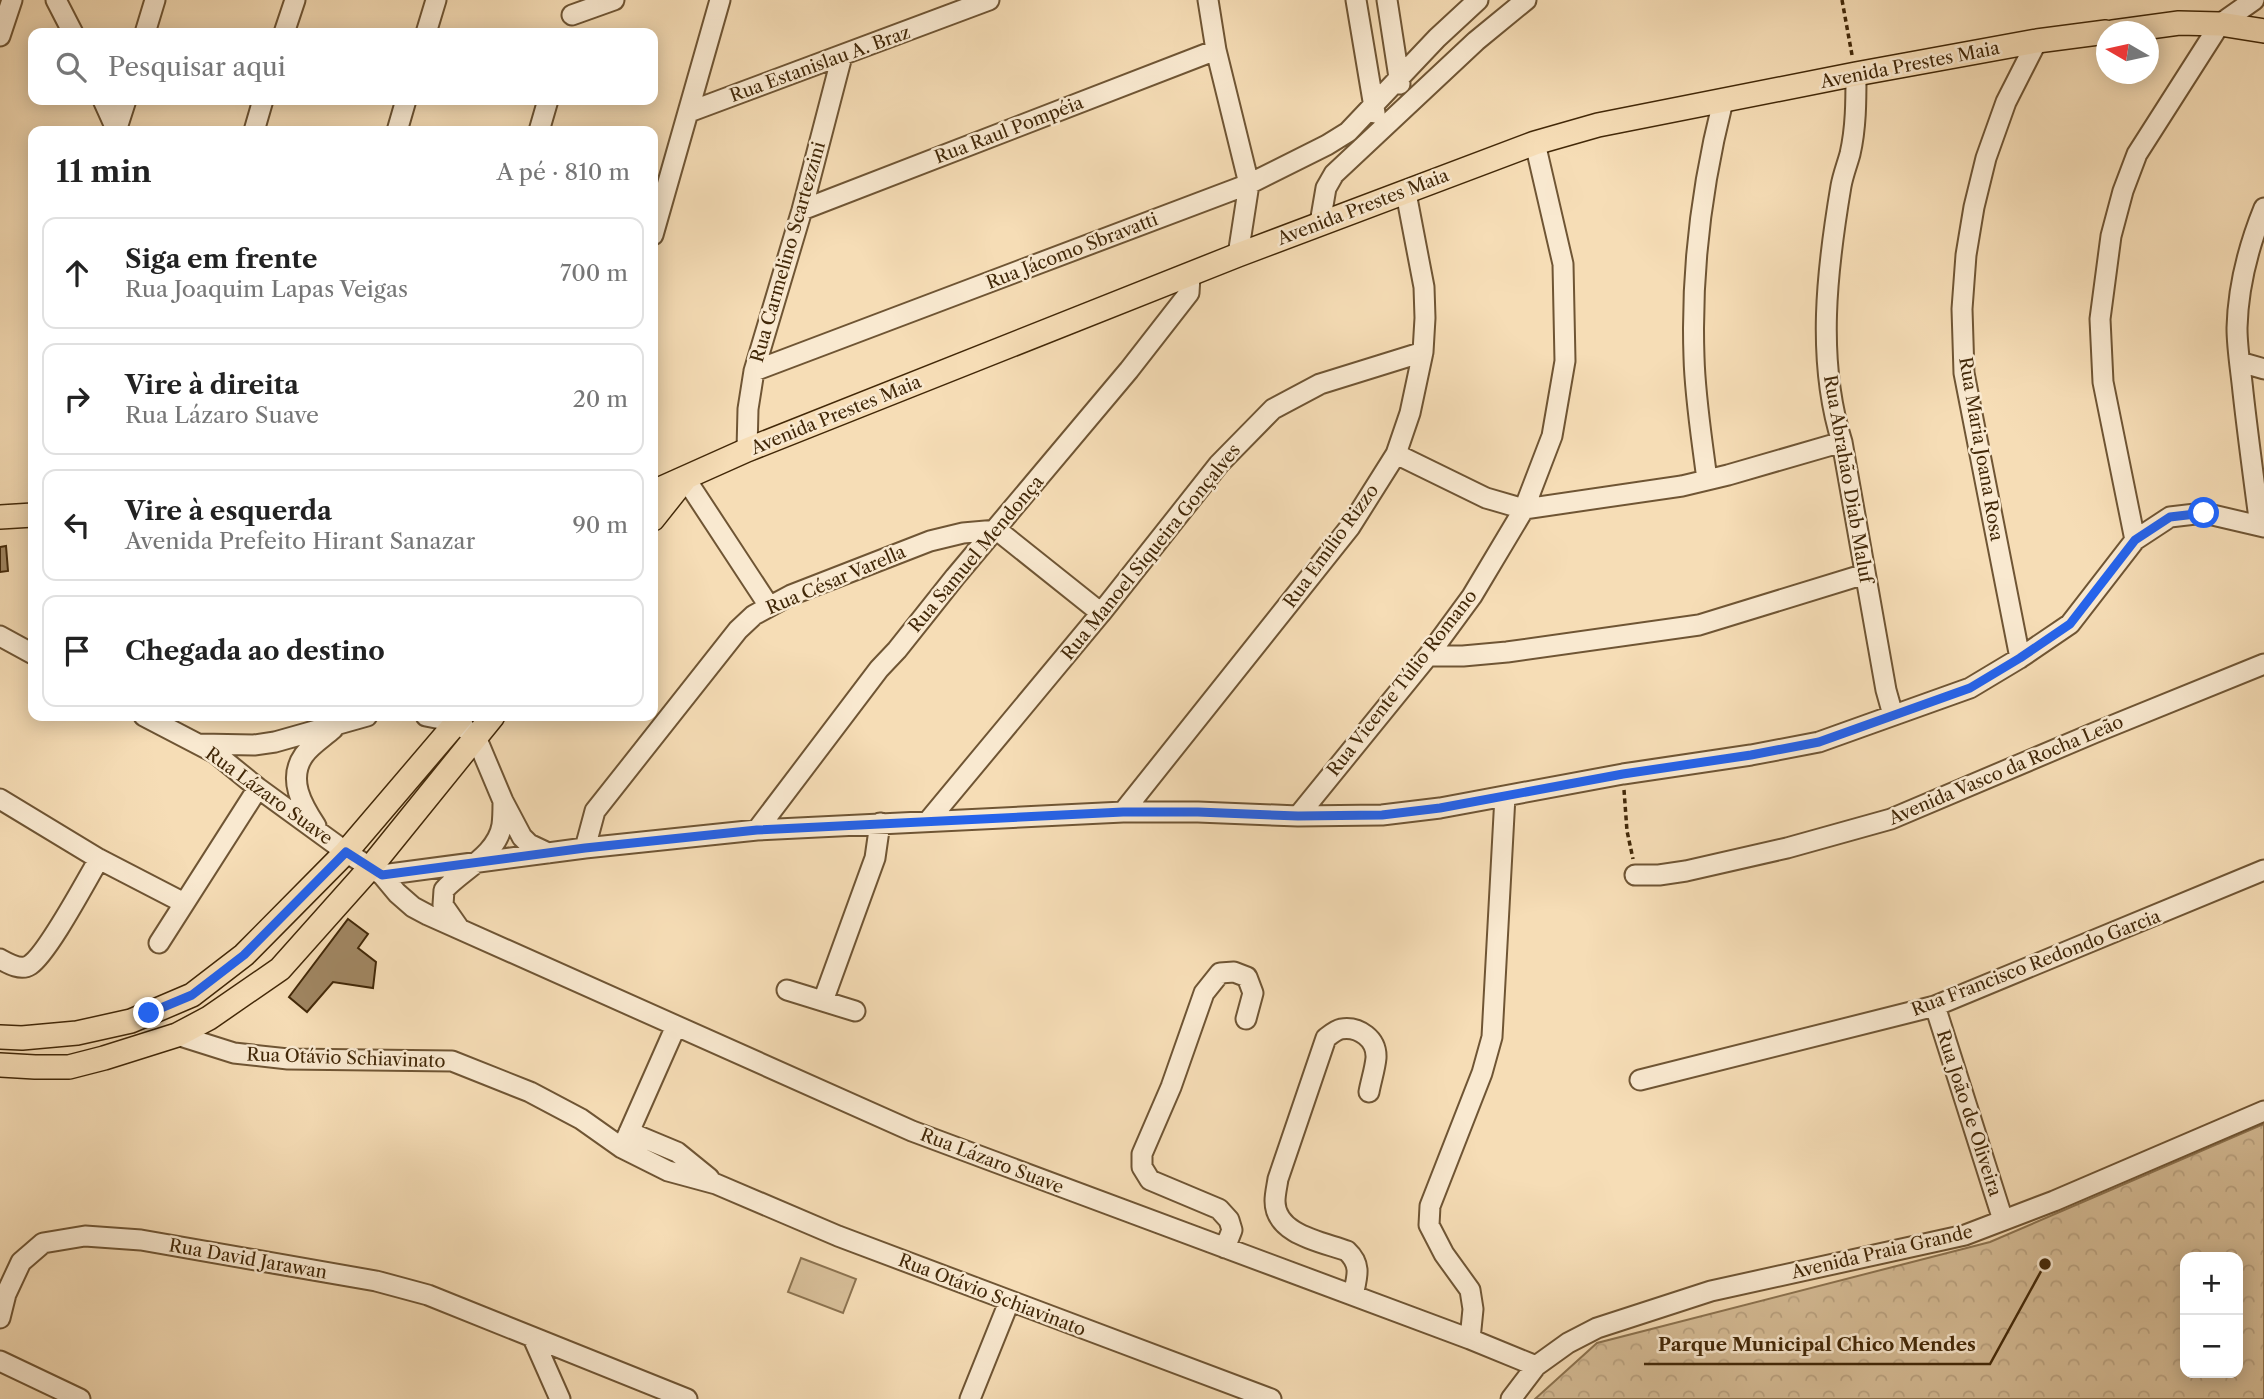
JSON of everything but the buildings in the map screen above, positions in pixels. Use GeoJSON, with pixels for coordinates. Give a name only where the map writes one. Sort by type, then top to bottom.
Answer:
{"type":"FeatureCollection","features":[{"type":"Feature","properties":{"kind":"main road"},"geometry":{"type":"LineString","coordinates":[[2159,26],[2179,23],[2220,24],[2264,31]]}},
{"type":"Feature","properties":{"kind":"main road","name":"Avenida Prestes Maia"},"geometry":{"type":"LineString","coordinates":[[658,490],[747,450],[1238,255],[1535,143],[1598,125],[1856,74],[2037,41],[2096,33]]}},
{"type":"Feature","properties":{"kind":"main road"},"geometry":{"type":"LineString","coordinates":[[658,513],[685,478]]}},
{"type":"Feature","properties":{"kind":"main road"},"geometry":{"type":"LineString","coordinates":[[0,517],[28,515]]}},
{"type":"Feature","properties":{"kind":"main road"},"geometry":{"type":"LineString","coordinates":[[0,1037],[22,1038],[77,1033],[131,1021],[192,995],[244,955],[346,852],[457,721]]}},
{"type":"Feature","properties":{"kind":"main road"},"geometry":{"type":"LineString","coordinates":[[0,1065],[69,1067],[177,1035],[209,1018],[280,968],[376,872],[489,721]]}},
{"type":"Feature","properties":{"kind":"street"},"geometry":{"type":"LineString","coordinates":[[0,36],[12,0]]}},
{"type":"Feature","properties":{"kind":"street"},"geometry":{"type":"LineString","coordinates":[[56,0],[70,28]]}},
{"type":"Feature","properties":{"kind":"street"},"geometry":{"type":"LineString","coordinates":[[147,28],[155,0]]}},
{"type":"Feature","properties":{"kind":"street"},"geometry":{"type":"LineString","coordinates":[[286,28],[295,0]]}},
{"type":"Feature","properties":{"kind":"street"},"geometry":{"type":"LineString","coordinates":[[428,28],[436,0]]}},
{"type":"Feature","properties":{"kind":"street"},"geometry":{"type":"LineString","coordinates":[[572,16],[614,0]]}},
{"type":"Feature","properties":{"kind":"street"},"geometry":{"type":"LineString","coordinates":[[658,218],[720,0]]}},
{"type":"Feature","properties":{"kind":"street","name":"Rua Estanislau A. Braz"},"geometry":{"type":"LineString","coordinates":[[689,112],[989,0]]}},
{"type":"Feature","properties":{"kind":"street"},"geometry":{"type":"LineString","coordinates":[[1209,0],[1216,50],[1249,184],[1238,255]]}},
{"type":"Feature","properties":{"kind":"street"},"geometry":{"type":"LineString","coordinates":[[1356,0],[1378,135]]}},
{"type":"Feature","properties":{"kind":"street"},"geometry":{"type":"LineString","coordinates":[[1387,0],[1403,110]]}},
{"type":"Feature","properties":{"kind":"street","name":"Rua Jácomo Sbravatti"},"geometry":{"type":"LineString","coordinates":[[754,371],[1249,184],[1348,132],[1399,77],[1478,0]]}},
{"type":"Feature","properties":{"kind":"street"},"geometry":{"type":"LineString","coordinates":[[1320,223],[1326,188],[1334,174],[1476,41],[1526,0]]}},
{"type":"Feature","properties":{"kind":"street"},"geometry":{"type":"LineString","coordinates":[[2135,540],[2103,382],[2100,319],[2111,236],[2123,191],[2137,154],[2220,24],[2254,0]]}},
{"type":"Feature","properties":{"kind":"street","name":"Rua Maria Joana Rosa"},"geometry":{"type":"LineString","coordinates":[[2020,658],[1964,373],[1962,309],[1966,255],[1986,158],[2006,102],[2037,41]]}},
{"type":"Feature","properties":{"kind":"street","name":"Rua Raul Pompéia"},"geometry":{"type":"LineString","coordinates":[[802,210],[1216,50]]}},
{"type":"Feature","properties":{"kind":"street","name":"Rua Carmelino Scartezzini"},"geometry":{"type":"LineString","coordinates":[[747,450],[748,409],[754,371],[802,210],[842,56]]}},
{"type":"Feature","properties":{"kind":"street","name":"Rua Abrahão Diab Maluf"},"geometry":{"type":"LineString","coordinates":[[1856,74],[1856,107],[1850,153],[1842,181],[1828,284],[1828,372],[1833,413],[1842,442],[1893,715]]}},
{"type":"Feature","properties":{"kind":"street"},"geometry":{"type":"LineString","coordinates":[[1707,480],[1694,358],[1694,295],[1703,197],[1723,101]]}},
{"type":"Feature","properties":{"kind":"street"},"geometry":{"type":"LineString","coordinates":[[105,105],[115,126]]}},
{"type":"Feature","properties":{"kind":"street"},"geometry":{"type":"LineString","coordinates":[[118,126],[125,105]]}},
{"type":"Feature","properties":{"kind":"street"},"geometry":{"type":"LineString","coordinates":[[256,126],[262,105]]}},
{"type":"Feature","properties":{"kind":"street"},"geometry":{"type":"LineString","coordinates":[[398,126],[405,105]]}},
{"type":"Feature","properties":{"kind":"street"},"geometry":{"type":"LineString","coordinates":[[540,126],[547,105]]}},
{"type":"Feature","properties":{"kind":"street","name":"Rua Vicente Túlio Romano"},"geometry":{"type":"LineString","coordinates":[[1298,816],[1429,656],[1472,596],[1524,509],[1552,436],[1565,361],[1563,264],[1535,143]]}},
{"type":"Feature","properties":{"kind":"street","name":"Rua Emílio Rizzo"},"geometry":{"type":"LineString","coordinates":[[1123,812],[1350,527],[1396,454],[1410,412],[1423,352],[1424,287],[1406,192]]}},
{"type":"Feature","properties":{"kind":"street"},"geometry":{"type":"LineString","coordinates":[[376,872],[477,863],[585,848],[757,830],[929,820],[1123,812],[1382,815],[1440,808],[1623,774],[1819,742],[1970,688],[2020,658],[2070,624],[2135,540],[2170,517],[2204,513],[2262,526],[2239,362],[2237,328],[2240,297],[2255,230],[2264,208]]}},
{"type":"Feature","properties":{"kind":"street","name":"Rua Samuel Mendonça"},"geometry":{"type":"LineString","coordinates":[[757,830],[879,669],[1164,326],[1188,293],[1190,276]]}},
{"type":"Feature","properties":{"kind":"street","name":"Rua Manoel Siqueira Gonçalves"},"geometry":{"type":"LineString","coordinates":[[929,820],[1101,613],[1219,464],[1273,409],[1321,384],[1423,352]]}},
{"type":"Feature","properties":{"kind":"street"},"geometry":{"type":"LineString","coordinates":[[2239,362],[2264,369]]}},
{"type":"Feature","properties":{"kind":"street"},"geometry":{"type":"LineString","coordinates":[[1396,454],[1446,481],[1486,498],[1524,509],[1611,498],[1707,480],[1842,442]]}},
{"type":"Feature","properties":{"kind":"street"},"geometry":{"type":"LineString","coordinates":[[685,478],[769,606]]}},
{"type":"Feature","properties":{"kind":"street"},"geometry":{"type":"LineString","coordinates":[[997,530],[1101,613]]}},
{"type":"Feature","properties":{"kind":"street","name":"Rua César Varella"},"geometry":{"type":"LineString","coordinates":[[585,848],[595,811],[738,630],[754,615],[790,595],[930,541],[963,533],[997,530]]}},
{"type":"Feature","properties":{"kind":"street"},"geometry":{"type":"LineString","coordinates":[[1429,656],[1507,652],[1699,625],[1865,574]]}},
{"type":"Feature","properties":{"kind":"street"},"geometry":{"type":"LineString","coordinates":[[0,636],[28,651]]}},
{"type":"Feature","properties":{"kind":"street","name":"Avenida Vasco da Rocha Leão"},"geometry":{"type":"LineString","coordinates":[[1635,874],[1659,876],[1698,868],[1787,848],[1891,819],[2264,664]]}},
{"type":"Feature","properties":{"kind":"street","name":"Rua Lázaro Suave"},"geometry":{"type":"LineString","coordinates":[[153,721],[215,753],[258,788],[376,872],[413,907],[428,915],[912,1131],[1536,1366]]}},
{"type":"Feature","properties":{"kind":"street"},"geometry":{"type":"LineString","coordinates":[[195,744],[254,745],[275,742],[347,721]]}},
{"type":"Feature","properties":{"kind":"street"},"geometry":{"type":"LineString","coordinates":[[461,721],[475,737],[522,837],[529,844],[548,853]]}},
{"type":"Feature","properties":{"kind":"street"},"geometry":{"type":"LineString","coordinates":[[322,835],[306,810],[298,792],[296,778],[305,754],[339,723]]}},
{"type":"Feature","properties":{"kind":"street"},"geometry":{"type":"LineString","coordinates":[[159,943],[258,788]]}},
{"type":"Feature","properties":{"kind":"street"},"geometry":{"type":"LineString","coordinates":[[1470,1339],[1473,1309],[1470,1290],[1444,1254],[1429,1225],[1430,1206],[1482,1073],[1492,1037],[1505,796]]}},
{"type":"Feature","properties":{"kind":"street"},"geometry":{"type":"LineString","coordinates":[[0,799],[99,859],[184,903]]}},
{"type":"Feature","properties":{"kind":"street"},"geometry":{"type":"LineString","coordinates":[[459,928],[443,905],[444,890],[456,877],[477,863],[495,842],[502,827],[503,801]]}},
{"type":"Feature","properties":{"kind":"street"},"geometry":{"type":"LineString","coordinates":[[823,1001],[875,858],[880,823]]}},
{"type":"Feature","properties":{"kind":"street"},"geometry":{"type":"LineString","coordinates":[[2,960],[19,967],[30,965],[44,951],[99,859]]}},
{"type":"Feature","properties":{"kind":"street","name":"Rua Francisco Redondo Garcia"},"geometry":{"type":"LineString","coordinates":[[1640,1080],[1884,1021],[1935,1006],[2264,870]]}},
{"type":"Feature","properties":{"kind":"street"},"geometry":{"type":"LineString","coordinates":[[1225,1248],[1232,1230],[1229,1220],[1219,1209],[1150,1180],[1142,1167],[1142,1154],[1171,1087],[1204,993],[1220,972],[1234,972],[1247,977],[1252,993],[1246,1019]]}},
{"type":"Feature","properties":{"kind":"street"},"geometry":{"type":"LineString","coordinates":[[787,989],[855,1011]]}},
{"type":"Feature","properties":{"kind":"street","name":"Rua João de Oliveira"},"geometry":{"type":"LineString","coordinates":[[1935,1006],[2003,1220]]}},
{"type":"Feature","properties":{"kind":"street"},"geometry":{"type":"LineString","coordinates":[[625,1140],[676,1026]]}},
{"type":"Feature","properties":{"kind":"street"},"geometry":{"type":"LineString","coordinates":[[1353,1295],[1359,1268],[1354,1257],[1348,1251],[1292,1231],[1282,1220],[1274,1203],[1278,1179],[1326,1038],[1339,1029],[1363,1032],[1372,1040],[1377,1055],[1369,1092]]}},
{"type":"Feature","properties":{"kind":"street","name":"Rua Otávio Schiavinato"},"geometry":{"type":"LineString","coordinates":[[177,1035],[234,1053],[288,1059],[452,1061],[530,1092],[603,1133],[625,1140],[668,1171],[716,1184],[838,1236],[1271,1399]]}},
{"type":"Feature","properties":{"kind":"street","name":"Avenida Praia Grande"},"geometry":{"type":"LineString","coordinates":[[1511,1399],[1536,1366],[1568,1343],[1597,1328],[1711,1292],[1965,1235],[2054,1201],[2264,1111]]}},
{"type":"Feature","properties":{"kind":"street","name":"Rua David Jarawan"},"geometry":{"type":"LineString","coordinates":[[0,1318],[6,1294],[21,1262],[43,1243],[85,1236],[141,1240],[376,1281],[428,1295],[687,1399]]}},
{"type":"Feature","properties":{"kind":"street"},"geometry":{"type":"LineString","coordinates":[[970,1399],[1009,1302]]}},
{"type":"Feature","properties":{"kind":"street"},"geometry":{"type":"LineString","coordinates":[[533,1338],[560,1399]]}},
{"type":"Feature","properties":{"kind":"street"},"geometry":{"type":"LineString","coordinates":[[0,1361],[80,1399]]}},
{"type":"Feature","properties":{"kind":"path"},"geometry":{"type":"LineString","coordinates":[[1842,0],[1856,74]]}},
{"type":"Feature","properties":{"kind":"path"},"geometry":{"type":"LineString","coordinates":[[1623,774],[1627,831],[1635,874]]}},
{"type":"Feature","properties":{"kind":"green space"},"geometry":{"type":"Polygon","coordinates":[[[2264,1124],[2264,1399],[1535,1399],[1597,1343],[1990,1242],[2264,1124]]]}},
{"type":"Feature","properties":{"kind":"green space"},"geometry":{"type":"Polygon","coordinates":[[[801,1258],[856,1279],[843,1313],[788,1292],[801,1258]]]}},
{"type":"Feature","properties":{"kind":"place","name":"Parque Municipal Chico Mendes"},"geometry":{"type":"Point","coordinates":[2045,1264]}},
{"type":"Feature","properties":{"kind":"route"},"geometry":{"type":"LineString","coordinates":[[149,1013],[192,995],[244,955],[346,852],[382,875],[585,848],[757,830],[1123,812],[1382,815],[1440,808],[1623,774],[1819,742],[1970,688],[2070,624],[2135,540],[2170,517],[2204,513]]}}]}
